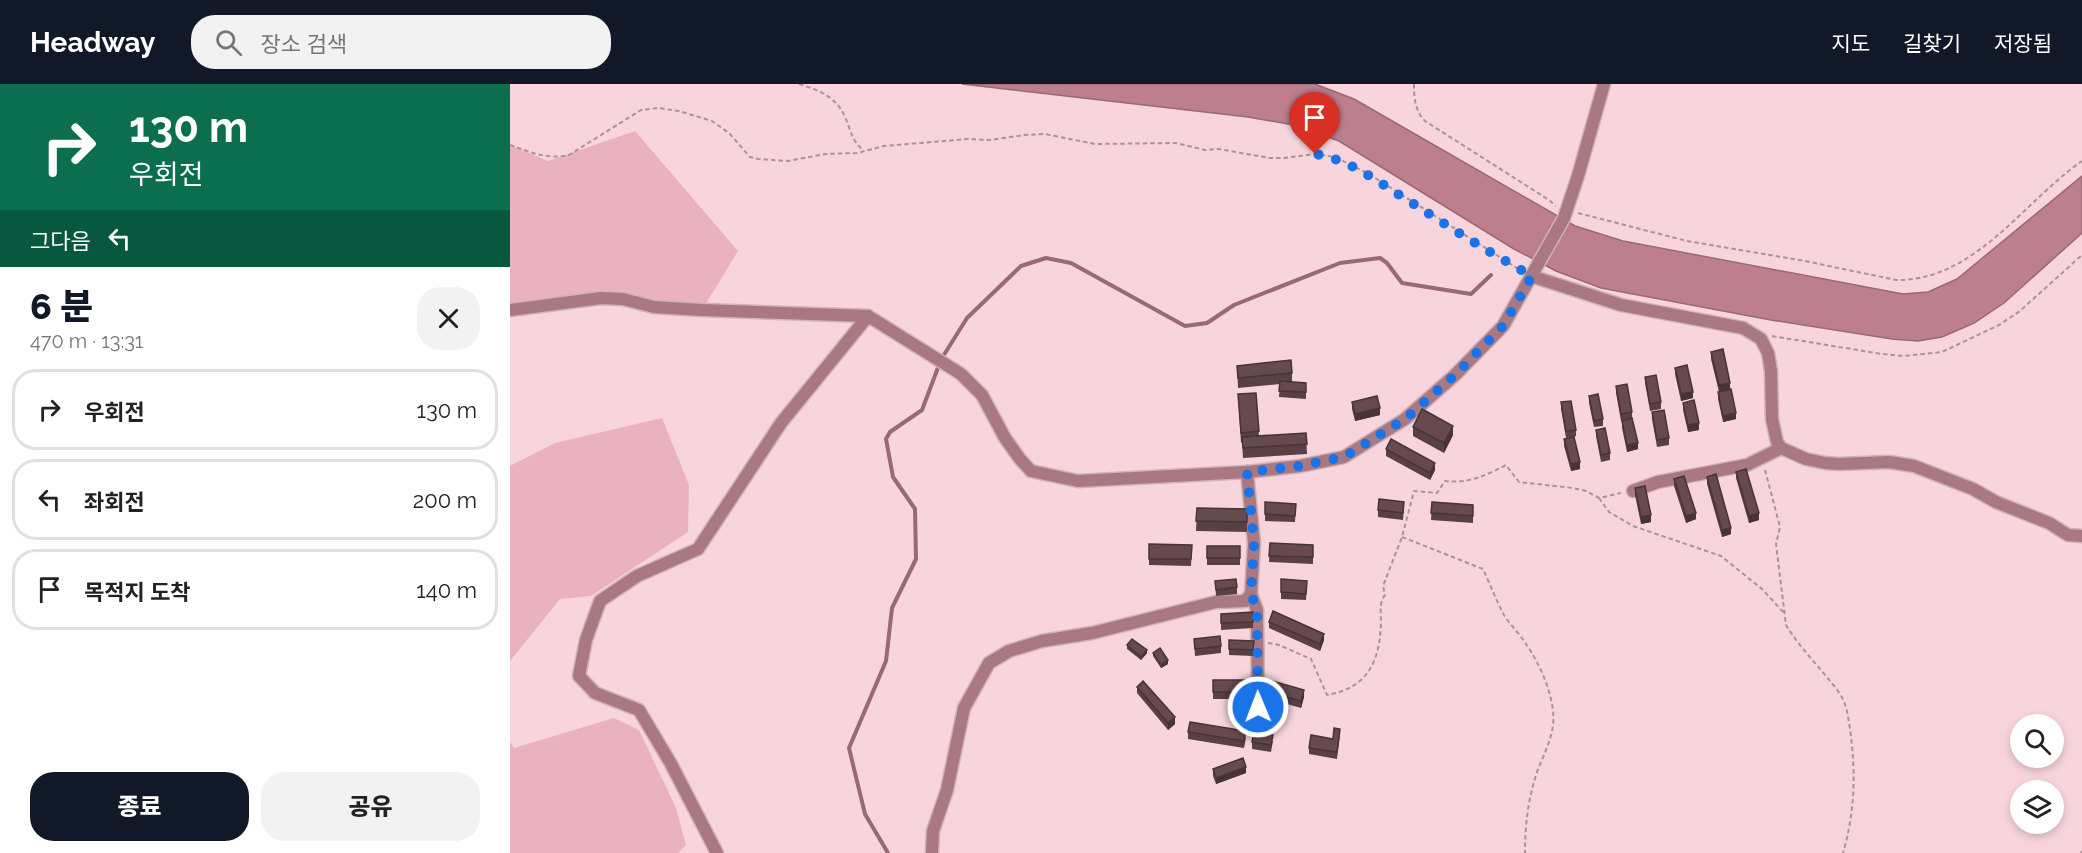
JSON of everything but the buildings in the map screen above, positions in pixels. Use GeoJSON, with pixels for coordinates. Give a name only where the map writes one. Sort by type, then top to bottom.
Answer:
{"type":"FeatureCollection","features":[{"type":"Feature","properties":{"kind":"street"},"geometry":{"type":"LineString","coordinates":[[510,310],[601,298],[622,299],[654,307],[692,310],[868,316],[961,374],[982,395],[1005,438],[1031,471],[1078,481],[1247,472],[1299,466],[1344,457],[1405,419],[1455,375],[1503,326],[1565,215],[1604,84]]}},
{"type":"Feature","properties":{"kind":"street"},"geometry":{"type":"LineString","coordinates":[[1534,272],[1621,305],[1743,328],[1754,333],[1761,339],[1768,353],[1771,371],[1772,419],[1777,442],[1781,448],[1806,459],[1825,463],[1889,462],[1914,466],[2049,523],[2068,536],[2082,536]]}},
{"type":"Feature","properties":{"kind":"street"},"geometry":{"type":"LineString","coordinates":[[717,853],[670,762],[639,710],[595,693],[579,676],[586,640],[600,601],[637,576],[698,549],[781,423],[868,316]]}},
{"type":"Feature","properties":{"kind":"street"},"geometry":{"type":"LineString","coordinates":[[1633,491],[1658,482],[1747,465],[1781,448]]}},
{"type":"Feature","properties":{"kind":"street"},"geometry":{"type":"LineString","coordinates":[[1247,472],[1254,543],[1251,594],[1257,610],[1258,707]]}},
{"type":"Feature","properties":{"kind":"street"},"geometry":{"type":"LineString","coordinates":[[932,853],[933,831],[947,790],[964,708],[989,663],[1023,646],[1118,627],[1216,602],[1245,601],[1251,594]]}},
{"type":"Feature","properties":{"kind":"path"},"geometry":{"type":"LineString","coordinates":[[799,84],[821,91],[830,97],[845,116],[854,142],[863,150]]}},
{"type":"Feature","properties":{"kind":"path"},"geometry":{"type":"LineString","coordinates":[[1414,84],[1415,104],[1425,121],[1549,200],[1565,215],[1896,280],[1911,280],[1937,274],[1981,249],[2051,184],[2082,161]]}},
{"type":"Feature","properties":{"kind":"path"},"geometry":{"type":"LineString","coordinates":[[510,145],[541,156],[569,155],[641,110],[658,108],[679,111],[712,121],[729,133],[750,157],[758,159],[788,161],[825,154],[857,153],[876,147],[920,142],[990,140],[1045,134],[1095,144],[1176,143],[1205,150],[1218,149],[1270,158],[1315,154],[1335,157],[1369,174],[1504,261],[1534,272]]}},
{"type":"Feature","properties":{"kind":"path"},"geometry":{"type":"LineString","coordinates":[[1754,333],[1882,354],[1904,356],[1942,352],[1999,325],[2020,311],[2082,255]]}},
{"type":"Feature","properties":{"kind":"path"},"geometry":{"type":"LineString","coordinates":[[1762,459],[1780,527],[1776,544],[1786,625],[1792,636],[1840,695],[1847,708],[1852,752],[1853,797],[1850,830],[1843,853]]}},
{"type":"Feature","properties":{"kind":"path"},"geometry":{"type":"LineString","coordinates":[[1257,640],[1279,645],[1311,659],[1327,695],[1342,692],[1358,683],[1371,670],[1378,653],[1381,633],[1381,600],[1385,595],[1383,586],[1402,537],[1414,491],[1437,493],[1445,481],[1459,482],[1473,479],[1506,465],[1519,482],[1586,491],[1599,498],[1609,512],[1633,526],[1721,556],[1762,589],[1784,613]]}},
{"type":"Feature","properties":{"kind":"path"},"geometry":{"type":"LineString","coordinates":[[1599,498],[1633,491]]}},
{"type":"Feature","properties":{"kind":"path"},"geometry":{"type":"LineString","coordinates":[[1402,537],[1482,569],[1505,617],[1527,644],[1542,670],[1550,699],[1553,723],[1525,823],[1525,853]]}},
{"type":"Feature","properties":{"kind":"shaded area"},"geometry":{"type":"Polygon","coordinates":[[[962,84],[1315,84],[1354,99],[1575,226],[1623,241],[1903,294],[1928,292],[1957,279],[2082,176],[2082,233],[2004,303],[1974,323],[1942,337],[1918,341],[1892,339],[1771,320],[1601,288],[1556,271],[1514,249],[1339,141],[1294,125],[1248,117],[962,84]]]}},
{"type":"Feature","properties":{"kind":"shaded area"},"geometry":{"type":"Polygon","coordinates":[[[635,131],[738,251],[702,310],[623,299],[510,310],[510,145],[548,161],[635,131]]]}},
{"type":"Feature","properties":{"kind":"shaded area"},"geometry":{"type":"Polygon","coordinates":[[[662,418],[689,485],[688,532],[591,596],[560,599],[510,661],[510,466],[555,443],[662,418]]]}},
{"type":"Feature","properties":{"kind":"shaded area"},"geometry":{"type":"Polygon","coordinates":[[[614,718],[639,730],[676,808],[686,845],[678,853],[510,853],[510,742],[514,748],[614,718]]]}},
{"type":"Feature","properties":{"kind":"waterway"},"geometry":{"type":"LineString","coordinates":[[942,358],[967,318],[1021,266],[1046,258],[1071,263],[1185,326],[1207,323],[1234,305],[1340,263],[1380,258],[1387,263],[1402,283],[1471,294],[1491,275]]}},
{"type":"Feature","properties":{"kind":"waterway"},"geometry":{"type":"LineString","coordinates":[[888,853],[865,814],[849,748],[886,661],[892,608],[916,559],[915,509],[893,477],[886,439],[890,432],[922,410],[939,365]]}},
{"type":"Feature","properties":{"kind":"route"},"geometry":{"type":"LineString","coordinates":[[1258,707],[1257,610],[1251,594],[1254,543],[1247,472],[1299,466],[1344,457],[1405,419],[1455,375],[1503,326],[1532,276],[1504,261],[1369,174],[1335,157],[1315,154]]}}]}
